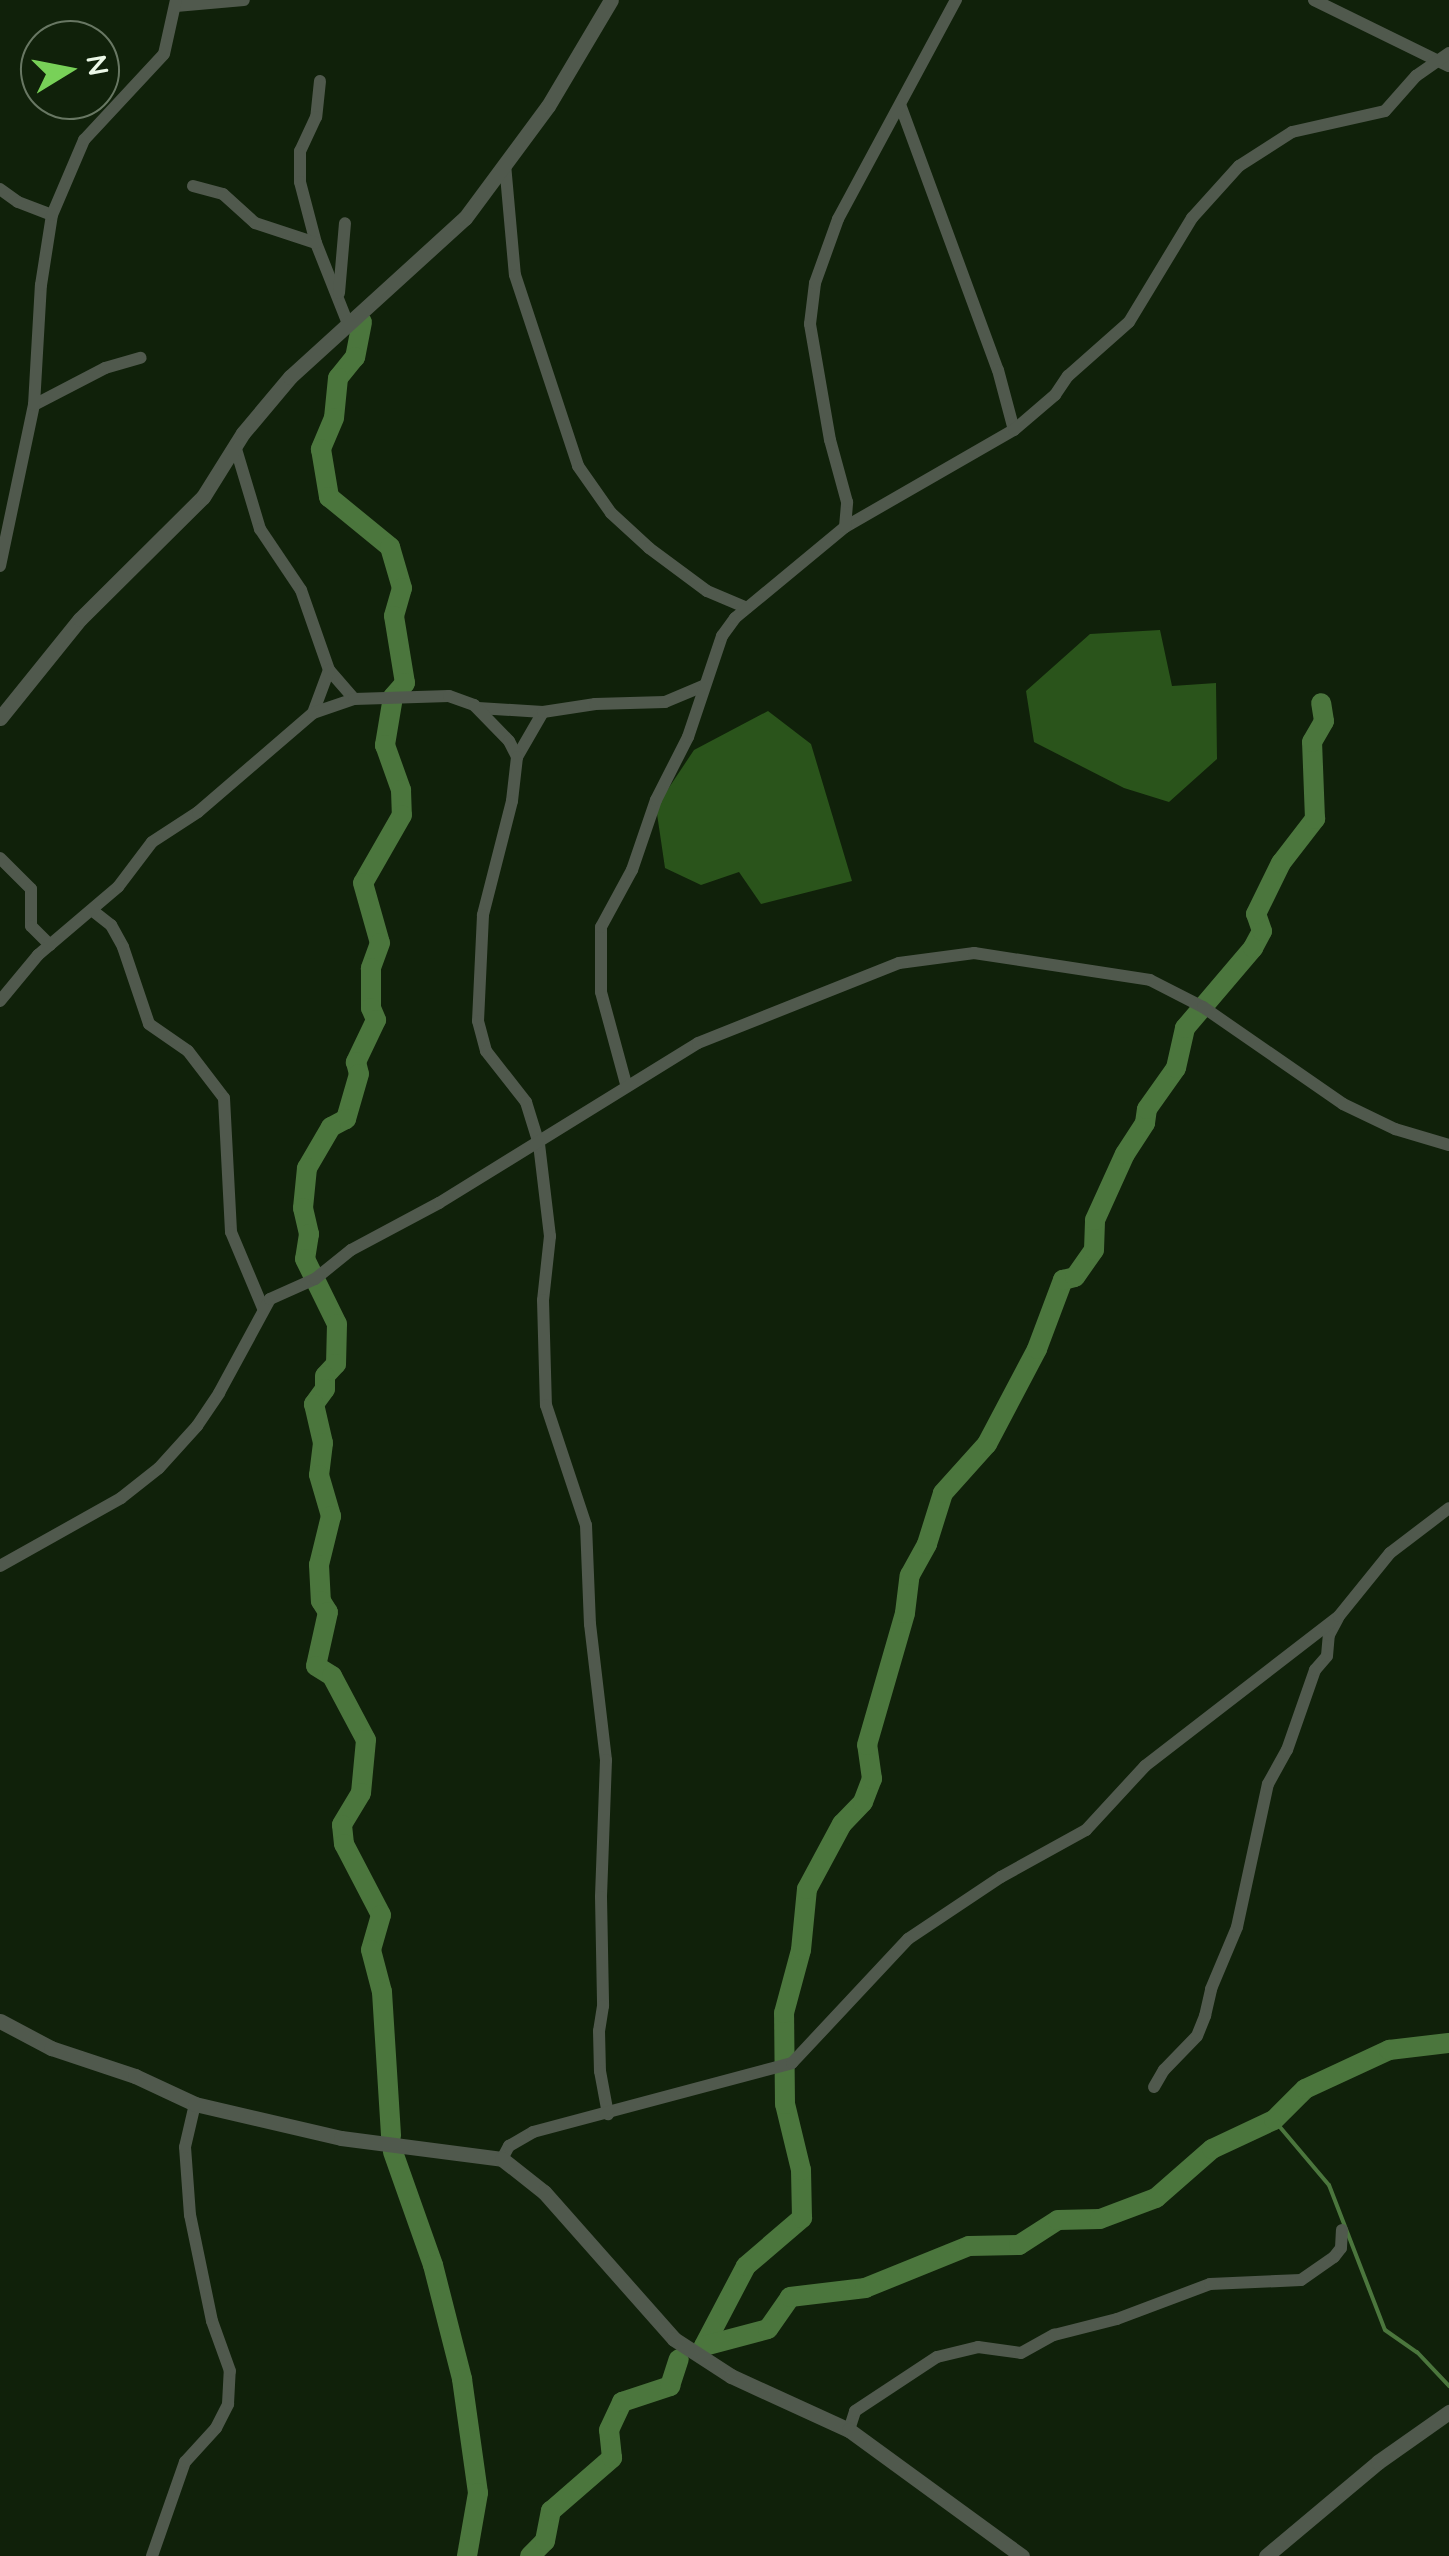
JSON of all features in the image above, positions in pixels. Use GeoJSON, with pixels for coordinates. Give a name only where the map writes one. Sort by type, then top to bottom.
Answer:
{"type":"FeatureCollection","features":[{"type":"Feature","properties":{"kind":"street"},"geometry":{"type":"LineString","coordinates":[[0,566],[34,405],[41,285],[52,216],[84,140],[164,54],[176,3],[244,0]]}},
{"type":"Feature","properties":{"kind":"street"},"geometry":{"type":"LineString","coordinates":[[0,718],[80,619],[182,522],[263,406],[348,324],[444,241],[548,106],[612,0]]}},
{"type":"Feature","properties":{"kind":"street"},"geometry":{"type":"LineString","coordinates":[[845,527],[847,502],[813,344],[811,304],[828,240],[956,0]]}},
{"type":"Feature","properties":{"kind":"street"},"geometry":{"type":"LineString","coordinates":[[626,1084],[601,992],[600,927],[632,870],[656,800],[694,721],[722,636],[747,608],[845,527],[1014,430],[1129,322],[1192,218],[1238,166],[1292,132],[1384,111],[1445,59],[1314,0]]}},
{"type":"Feature","properties":{"kind":"street"},"geometry":{"type":"LineString","coordinates":[[320,80],[316,117],[300,151],[300,182],[316,243],[348,324]]}},
{"type":"Feature","properties":{"kind":"street"},"geometry":{"type":"LineString","coordinates":[[902,107],[998,370],[1014,430]]}},
{"type":"Feature","properties":{"kind":"street"},"geometry":{"type":"LineString","coordinates":[[504,164],[515,275],[578,466],[611,513],[649,548],[718,597],[747,608]]}},
{"type":"Feature","properties":{"kind":"street"},"geometry":{"type":"LineString","coordinates":[[192,186],[223,194],[255,223],[316,243]]}},
{"type":"Feature","properties":{"kind":"street"},"geometry":{"type":"LineString","coordinates":[[1,192],[52,216]]}},
{"type":"Feature","properties":{"kind":"street"},"geometry":{"type":"LineString","coordinates":[[339,296],[345,223]]}},
{"type":"Feature","properties":{"kind":"street"},"geometry":{"type":"LineString","coordinates":[[34,405],[105,368],[141,358]]}},
{"type":"Feature","properties":{"kind":"street"},"geometry":{"type":"LineString","coordinates":[[236,449],[260,529],[301,590],[329,670],[354,699]]}},
{"type":"Feature","properties":{"kind":"street"},"geometry":{"type":"LineString","coordinates":[[313,713],[329,670]]}},
{"type":"Feature","properties":{"kind":"street"},"geometry":{"type":"LineString","coordinates":[[0,1001],[50,945],[93,911],[152,842],[198,812],[313,713],[354,699],[430,694],[478,708],[544,712],[595,704],[665,702],[703,686]]}},
{"type":"Feature","properties":{"kind":"street"},"geometry":{"type":"LineString","coordinates":[[478,708],[509,741],[517,757]]}},
{"type":"Feature","properties":{"kind":"street"},"geometry":{"type":"LineString","coordinates":[[544,712],[517,757],[512,801],[483,914],[478,1021],[486,1052],[526,1102],[539,1144],[550,1236],[543,1300],[546,1405],[582,1502],[606,1760],[601,1897],[604,2006],[599,2031],[600,2071],[608,2114]]}},
{"type":"Feature","properties":{"kind":"street"},"geometry":{"type":"LineString","coordinates":[[0,858],[31,889],[31,926],[50,945]]}},
{"type":"Feature","properties":{"kind":"street"},"geometry":{"type":"LineString","coordinates":[[93,911],[111,925],[123,947],[149,1024],[188,1051],[224,1098],[231,1232],[263,1308]]}},
{"type":"Feature","properties":{"kind":"street"},"geometry":{"type":"LineString","coordinates":[[0,1566],[121,1498],[159,1468],[197,1426],[219,1393],[263,1308],[280,1293],[315,1279],[351,1250],[539,1144],[626,1084],[722,1031],[918,958],[974,953],[1150,980],[1203,1007],[1343,1104],[1395,1130],[1449,1145]]}},
{"type":"Feature","properties":{"kind":"street"},"geometry":{"type":"LineString","coordinates":[[1154,2087],[1164,2070],[1197,2036],[1205,2016],[1210,1989],[1237,1927],[1268,1784],[1286,1750],[1316,1670],[1327,1656],[1329,1634],[1390,1553],[1449,1508]]}},
{"type":"Feature","properties":{"kind":"street"},"geometry":{"type":"LineString","coordinates":[[502,2159],[510,2146],[532,2132],[792,2063],[908,1939],[1001,1878],[1086,1830],[1144,1766],[1339,1616]]}},
{"type":"Feature","properties":{"kind":"street"},"geometry":{"type":"LineString","coordinates":[[0,2020],[51,2048],[135,2076],[196,2104],[341,2138],[502,2159],[544,2192],[674,2340],[731,2376],[849,2430],[1022,2556]]}},
{"type":"Feature","properties":{"kind":"street"},"geometry":{"type":"LineString","coordinates":[[152,2556],[185,2462],[216,2428],[228,2404],[230,2371],[212,2321],[190,2215],[185,2147],[196,2104]]}},
{"type":"Feature","properties":{"kind":"street"},"geometry":{"type":"LineString","coordinates":[[849,2430],[854,2411],[936,2357],[978,2347],[1021,2353],[1054,2335],[1117,2319],[1210,2284],[1301,2280],[1334,2258],[1341,2248],[1342,2230]]}},
{"type":"Feature","properties":{"kind":"street"},"geometry":{"type":"LineString","coordinates":[[1266,2556],[1378,2462],[1449,2412]]}},
{"type":"Feature","properties":{"kind":"green space"},"geometry":{"type":"Polygon","coordinates":[[[1160,630],[1172,686],[1216,683],[1217,759],[1169,802],[1124,788],[1034,742],[1026,691],[1090,634],[1160,630]]]}},
{"type":"Feature","properties":{"kind":"green space"},"geometry":{"type":"Polygon","coordinates":[[[768,711],[811,744],[852,881],[761,904],[739,872],[701,885],[665,868],[656,807],[694,750],[768,711]]]}},
{"type":"Feature","properties":{"kind":"waterway"},"geometry":{"type":"LineString","coordinates":[[362,322],[355,357],[338,378],[334,418],[321,449],[329,497],[390,547],[402,588],[394,616],[405,683],[393,697],[385,745],[401,790],[402,815],[363,883],[380,943],[371,968],[371,1008],[376,1020],[356,1062],[359,1074],[346,1119],[331,1127],[307,1168],[303,1208],[309,1234],[305,1259],[337,1324],[336,1364],[325,1376],[325,1389],[314,1404],[323,1443],[319,1475],[331,1516],[319,1565],[321,1601],[328,1612],[316,1666],[332,1676],[366,1740],[361,1793],[342,1825],[344,1844],[381,1915],[371,1950],[382,1992],[391,2136]]}},
{"type":"Feature","properties":{"kind":"waterway"},"geometry":{"type":"LineString","coordinates":[[704,2346],[746,2266],[802,2218],[801,2170],[785,2104],[784,2013],[801,1950],[807,1889],[842,1824],[863,1802],[872,1779],[867,1745],[905,1613],[910,1575],[927,1544],[943,1493],[987,1444],[1037,1349],[1063,1280],[1075,1277],[1094,1250],[1095,1220],[1125,1154],[1145,1123],[1147,1109],[1176,1068],[1185,1028],[1253,948],[1262,931],[1256,914],[1281,863],[1315,819],[1312,742],[1324,721],[1321,703]]}},
{"type":"Feature","properties":{"kind":"waterway"},"geometry":{"type":"LineString","coordinates":[[704,2346],[768,2329],[790,2297],[865,2288],[969,2246],[1019,2245],[1058,2220],[1100,2219],[1156,2198],[1212,2149],[1274,2120],[1305,2089],[1389,2050],[1449,2043]]}},
{"type":"Feature","properties":{"kind":"waterway"},"geometry":{"type":"LineString","coordinates":[[1274,2120],[1329,2185],[1385,2330],[1417,2352],[1449,2386]]}},
{"type":"Feature","properties":{"kind":"waterway"},"geometry":{"type":"LineString","coordinates":[[393,2152],[433,2265],[462,2379],[478,2493],[467,2556]]}},
{"type":"Feature","properties":{"kind":"waterway"},"geometry":{"type":"LineString","coordinates":[[530,2556],[545,2541],[551,2511],[612,2458],[609,2430],[622,2402],[670,2386],[679,2359]]}}]}
